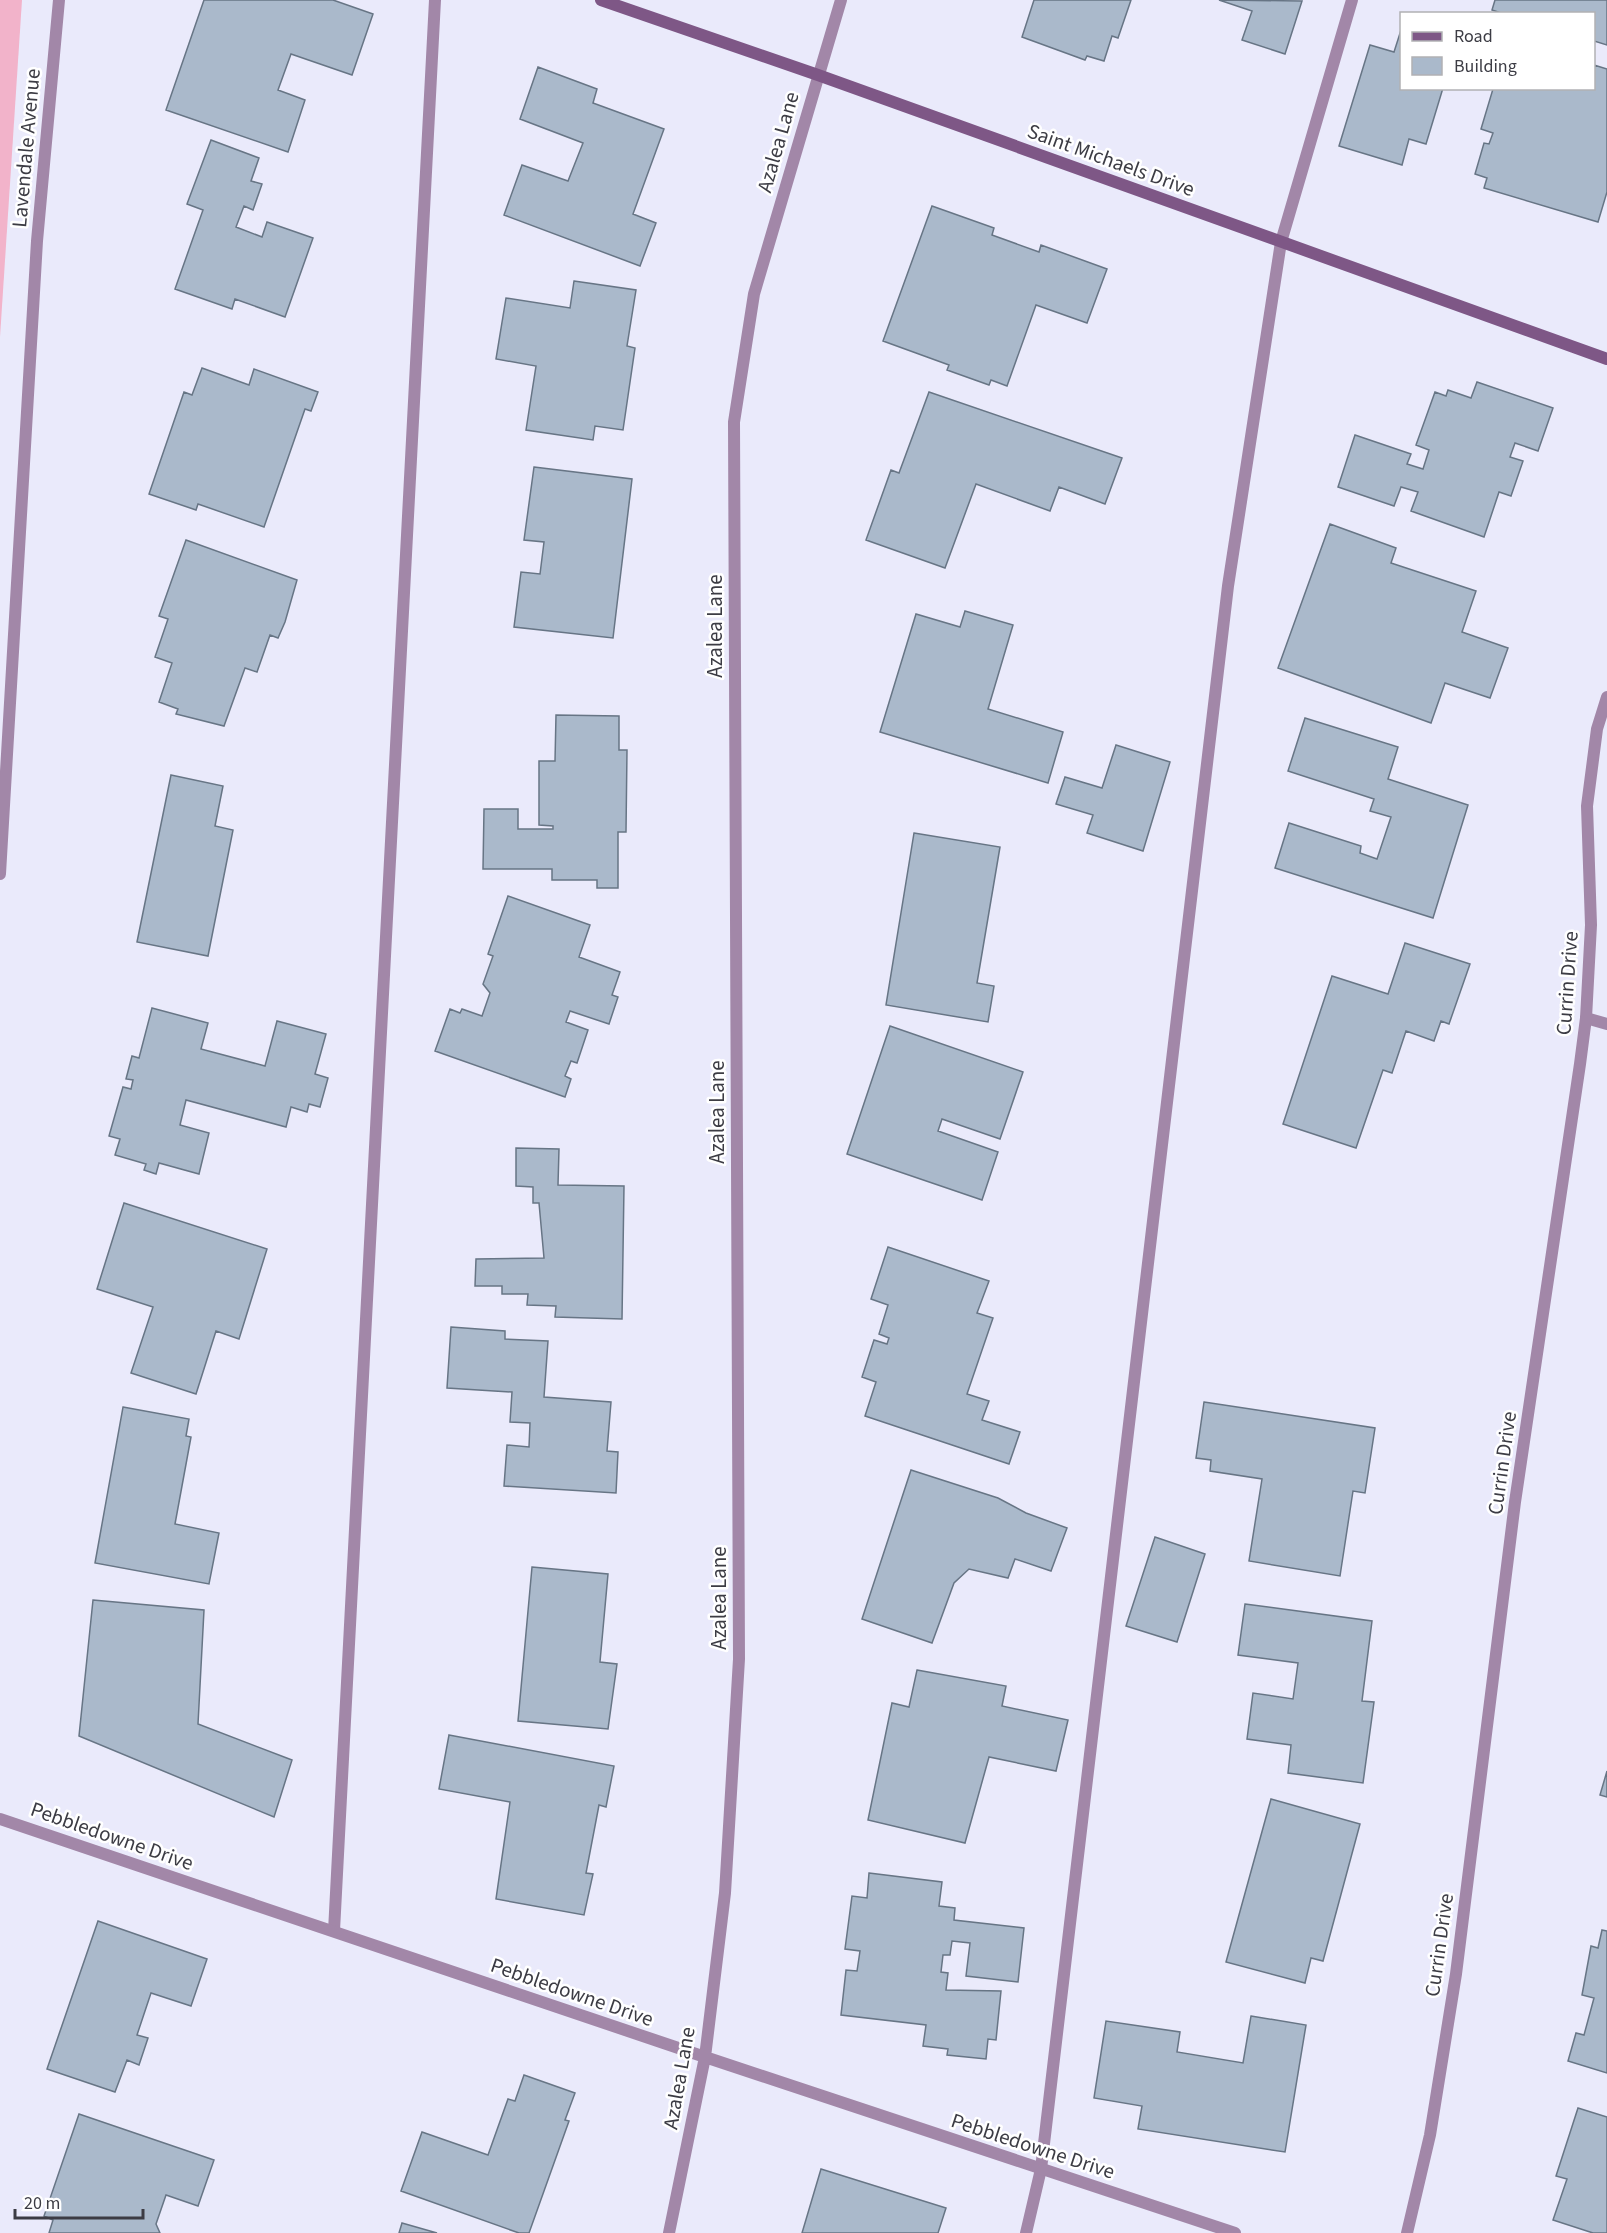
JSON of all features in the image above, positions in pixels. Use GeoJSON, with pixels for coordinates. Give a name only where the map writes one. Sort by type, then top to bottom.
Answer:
{"type":"FeatureCollection","features":[{"type":"Feature","properties":{"kind":"street","name":"Lavendale Avenue"},"geometry":{"type":"LineString","coordinates":[[0,874],[37,241],[59,0]]}},
{"type":"Feature","properties":{"kind":"street"},"geometry":{"type":"LineString","coordinates":[[334,1932],[435,0]]}},
{"type":"Feature","properties":{"kind":"street","name":"Saint Michaels Drive"},"geometry":{"type":"LineString","coordinates":[[601,0],[818,75],[1607,359]]}},
{"type":"Feature","properties":{"kind":"street","name":"Azalea Lane"},"geometry":{"type":"LineString","coordinates":[[669,2233],[705,2057],[725,1893],[739,1659],[734,422],[754,294],[841,0]]}},
{"type":"Feature","properties":{"kind":"street"},"geometry":{"type":"LineString","coordinates":[[1026,2233],[1041,2169],[1228,586],[1281,242],[1352,0]]}},
{"type":"Feature","properties":{"kind":"street","name":"Currin Drive"},"geometry":{"type":"LineString","coordinates":[[1407,2233],[1430,2135],[1456,1974],[1515,1502],[1586,1018],[1591,925],[1587,806],[1598,729],[1607,697]]}},
{"type":"Feature","properties":{"kind":"street"},"geometry":{"type":"LineString","coordinates":[[1586,1018],[1607,1024]]}},
{"type":"Feature","properties":{"kind":"street","name":"Pebbledowne Drive"},"geometry":{"type":"LineString","coordinates":[[0,1819],[1235,2233]]}},
{"type":"Feature","properties":{"kind":"shaded area"},"geometry":{"type":"Polygon","coordinates":[[[0,0],[22,0],[0,337],[0,0]]]}},
{"type":"Feature","properties":{"kind":"building"},"geometry":{"type":"Polygon","coordinates":[[[204,0],[333,0],[373,14],[352,75],[291,54],[278,90],[305,100],[288,152],[166,110],[204,0]]]}},
{"type":"Feature","properties":{"kind":"building"},"geometry":{"type":"Polygon","coordinates":[[[1034,0],[1131,0],[1118,38],[1112,36],[1104,61],[1087,56],[1085,60],[1022,37],[1034,0]]]}},
{"type":"Feature","properties":{"kind":"building"},"geometry":{"type":"Polygon","coordinates":[[[1219,0],[1302,1],[1285,54],[1242,40],[1252,11],[1219,0]]]}},
{"type":"Feature","properties":{"kind":"building"},"geometry":{"type":"Polygon","coordinates":[[[1495,0],[1607,0],[1607,45],[1595,41],[1595,12],[1498,12],[1492,10],[1495,0]]]}},
{"type":"Feature","properties":{"kind":"building"},"geometry":{"type":"Polygon","coordinates":[[[1400,33],[1400,90],[1442,90],[1426,144],[1409,139],[1402,165],[1339,146],[1370,45],[1394,52],[1400,33]]]}},
{"type":"Feature","properties":{"kind":"building"},"geometry":{"type":"Polygon","coordinates":[[[1595,65],[1607,69],[1607,192],[1598,222],[1484,188],[1487,178],[1475,174],[1484,143],[1489,144],[1493,133],[1481,129],[1493,90],[1595,90],[1595,65]]]}},
{"type":"Feature","properties":{"kind":"building"},"geometry":{"type":"Polygon","coordinates":[[[538,67],[597,89],[593,103],[664,129],[633,214],[656,223],[640,266],[504,215],[522,165],[568,181],[583,143],[520,119],[538,67]]]}},
{"type":"Feature","properties":{"kind":"building"},"geometry":{"type":"Polygon","coordinates":[[[211,140],[259,158],[251,181],[262,184],[253,210],[244,206],[236,227],[262,237],[267,222],[313,238],[285,317],[235,299],[232,309],[175,289],[203,210],[187,204],[211,140]]]}},
{"type":"Feature","properties":{"kind":"building"},"geometry":{"type":"Polygon","coordinates":[[[932,206],[994,228],[992,235],[1039,252],[1041,245],[1107,269],[1087,323],[1036,305],[1007,386],[991,380],[989,385],[947,370],[949,365],[883,341],[932,206]]]}},
{"type":"Feature","properties":{"kind":"building"},"geometry":{"type":"Polygon","coordinates":[[[574,281],[636,290],[627,346],[635,348],[623,430],[595,426],[593,440],[526,430],[536,366],[496,359],[506,298],[570,308],[574,281]]]}},
{"type":"Feature","properties":{"kind":"building"},"geometry":{"type":"Polygon","coordinates":[[[202,368],[249,385],[254,369],[318,392],[311,411],[305,409],[264,527],[198,504],[196,510],[149,494],[184,392],[192,395],[202,368]]]}},
{"type":"Feature","properties":{"kind":"building"},"geometry":{"type":"Polygon","coordinates":[[[1477,382],[1553,408],[1538,451],[1515,443],[1510,457],[1523,461],[1511,496],[1499,492],[1484,537],[1411,511],[1418,492],[1401,487],[1394,506],[1338,487],[1355,435],[1411,454],[1407,464],[1423,469],[1429,450],[1416,445],[1435,392],[1446,396],[1448,390],[1471,398],[1477,382]]]}},
{"type":"Feature","properties":{"kind":"building"},"geometry":{"type":"Polygon","coordinates":[[[929,392],[1122,458],[1105,504],[1059,487],[1050,511],[976,484],[945,568],[866,540],[891,470],[899,473],[929,392]]]}},
{"type":"Feature","properties":{"kind":"building"},"geometry":{"type":"Polygon","coordinates":[[[534,467],[632,479],[613,638],[514,627],[521,572],[540,574],[544,542],[524,540],[534,467]]]}},
{"type":"Feature","properties":{"kind":"building"},"geometry":{"type":"Polygon","coordinates":[[[1330,524],[1396,548],[1391,563],[1476,591],[1462,632],[1508,648],[1490,698],[1445,683],[1431,723],[1278,668],[1330,524]]]}},
{"type":"Feature","properties":{"kind":"building"},"geometry":{"type":"Polygon","coordinates":[[[186,540],[297,580],[278,638],[270,635],[257,672],[245,668],[224,726],[176,714],[178,709],[159,702],[172,663],[155,657],[168,619],[159,616],[186,540]]]}},
{"type":"Feature","properties":{"kind":"building"},"geometry":{"type":"Polygon","coordinates":[[[965,611],[1013,625],[988,709],[1063,732],[1048,783],[880,732],[916,614],[960,627],[965,611]]]}},
{"type":"Feature","properties":{"kind":"building"},"geometry":{"type":"Polygon","coordinates":[[[556,715],[619,716],[619,750],[627,750],[626,832],[618,832],[618,888],[597,888],[597,880],[552,880],[552,869],[483,869],[484,809],[518,809],[518,829],[553,829],[553,826],[539,825],[539,761],[555,761],[556,715]]]}},
{"type":"Feature","properties":{"kind":"building"},"geometry":{"type":"Polygon","coordinates":[[[1305,718],[1398,747],[1388,779],[1468,805],[1433,918],[1275,868],[1289,823],[1361,846],[1360,853],[1377,859],[1391,817],[1370,811],[1374,799],[1288,771],[1305,718]]]}},
{"type":"Feature","properties":{"kind":"building"},"geometry":{"type":"Polygon","coordinates":[[[1116,745],[1170,762],[1143,851],[1087,833],[1093,815],[1056,804],[1065,777],[1102,788],[1116,745]]]}},
{"type":"Feature","properties":{"kind":"building"},"geometry":{"type":"Polygon","coordinates":[[[171,775],[223,786],[215,826],[233,830],[208,956],[137,942],[171,775]]]}},
{"type":"Feature","properties":{"kind":"building"},"geometry":{"type":"Polygon","coordinates":[[[914,833],[1000,847],[977,983],[994,986],[988,1022],[886,1005],[914,833]]]}},
{"type":"Feature","properties":{"kind":"building"},"geometry":{"type":"Polygon","coordinates":[[[508,896],[590,925],[579,957],[620,972],[612,995],[618,997],[609,1024],[570,1011],[566,1022],[588,1030],[577,1063],[571,1061],[565,1076],[571,1079],[565,1097],[435,1051],[450,1009],[460,1013],[462,1009],[482,1016],[490,993],[483,984],[493,956],[488,954],[508,896]]]}},
{"type":"Feature","properties":{"kind":"building"},"geometry":{"type":"Polygon","coordinates":[[[1405,943],[1470,964],[1449,1024],[1441,1021],[1434,1041],[1406,1031],[1392,1073],[1383,1070],[1356,1148],[1283,1124],[1332,976],[1388,994],[1405,943]]]}},
{"type":"Feature","properties":{"kind":"building"},"geometry":{"type":"Polygon","coordinates":[[[152,1008],[208,1023],[201,1049],[265,1066],[277,1021],[326,1034],[315,1074],[328,1078],[320,1107],[309,1104],[307,1112],[291,1107],[286,1127],[186,1100],[180,1125],[209,1133],[199,1174],[159,1163],[156,1174],[144,1170],[146,1164],[115,1155],[120,1139],[109,1136],[123,1087],[131,1089],[133,1080],[126,1079],[132,1056],[139,1058],[152,1008]]]}},
{"type":"Feature","properties":{"kind":"building"},"geometry":{"type":"Polygon","coordinates":[[[890,1026],[1023,1072],[1000,1139],[942,1119],[938,1131],[998,1152],[982,1200],[847,1154],[890,1026]]]}},
{"type":"Feature","properties":{"kind":"building"},"geometry":{"type":"Polygon","coordinates":[[[516,1148],[559,1149],[558,1185],[624,1186],[622,1319],[555,1317],[556,1306],[527,1305],[528,1294],[502,1294],[502,1286],[475,1286],[476,1259],[544,1258],[539,1203],[533,1203],[533,1187],[516,1186],[516,1148]]]}},
{"type":"Feature","properties":{"kind":"building"},"geometry":{"type":"Polygon","coordinates":[[[124,1203],[267,1249],[239,1339],[216,1331],[196,1394],[131,1373],[153,1307],[97,1289],[124,1203]]]}},
{"type":"Feature","properties":{"kind":"building"},"geometry":{"type":"Polygon","coordinates":[[[888,1247],[989,1281],[977,1313],[993,1318],[967,1394],[989,1401],[982,1420],[1020,1432],[1009,1464],[865,1416],[876,1382],[862,1377],[874,1340],[887,1344],[889,1338],[879,1334],[888,1305],[871,1299],[888,1247]]]}},
{"type":"Feature","properties":{"kind":"building"},"geometry":{"type":"Polygon","coordinates":[[[451,1327],[505,1331],[505,1339],[548,1341],[544,1397],[611,1402],[607,1451],[618,1452],[616,1493],[504,1486],[507,1445],[529,1447],[530,1423],[510,1422],[512,1392],[447,1388],[451,1327]]]}},
{"type":"Feature","properties":{"kind":"building"},"geometry":{"type":"Polygon","coordinates":[[[1204,1402],[1375,1428],[1365,1493],[1353,1491],[1340,1576],[1249,1561],[1262,1479],[1210,1471],[1211,1460],[1196,1458],[1204,1402]]]}},
{"type":"Feature","properties":{"kind":"building"},"geometry":{"type":"Polygon","coordinates":[[[123,1407],[189,1419],[186,1436],[191,1437],[175,1524],[219,1533],[209,1584],[95,1563],[123,1407]]]}},
{"type":"Feature","properties":{"kind":"building"},"geometry":{"type":"Polygon","coordinates":[[[911,1470],[998,1498],[1026,1513],[1067,1528],[1051,1571],[1015,1559],[1008,1578],[969,1569],[954,1583],[932,1643],[862,1619],[911,1470]]]}},
{"type":"Feature","properties":{"kind":"building"},"geometry":{"type":"Polygon","coordinates":[[[1155,1537],[1205,1554],[1177,1642],[1126,1626],[1155,1537]]]}},
{"type":"Feature","properties":{"kind":"building"},"geometry":{"type":"Polygon","coordinates":[[[532,1567],[608,1574],[600,1662],[617,1664],[608,1729],[518,1721],[532,1567]]]}},
{"type":"Feature","properties":{"kind":"building"},"geometry":{"type":"Polygon","coordinates":[[[93,1600],[204,1610],[198,1724],[292,1760],[274,1817],[79,1736],[93,1600]]]}},
{"type":"Feature","properties":{"kind":"building"},"geometry":{"type":"Polygon","coordinates":[[[1245,1604],[1372,1621],[1362,1701],[1374,1702],[1363,1783],[1288,1773],[1291,1745],[1247,1739],[1253,1693],[1293,1699],[1298,1663],[1238,1655],[1245,1604]]]}},
{"type":"Feature","properties":{"kind":"building"},"geometry":{"type":"Polygon","coordinates":[[[917,1670],[1006,1686],[1002,1706],[1068,1720],[1056,1771],[989,1757],[965,1843],[868,1820],[892,1703],[909,1707],[917,1670]]]}},
{"type":"Feature","properties":{"kind":"building"},"geometry":{"type":"Polygon","coordinates":[[[449,1735],[614,1766],[606,1807],[599,1805],[586,1873],[593,1874],[584,1915],[496,1899],[510,1802],[439,1789],[449,1735]]]}},
{"type":"Feature","properties":{"kind":"building"},"geometry":{"type":"Polygon","coordinates":[[[1607,1771],[1607,1797],[1600,1795],[1607,1771]]]}},
{"type":"Feature","properties":{"kind":"building"},"geometry":{"type":"Polygon","coordinates":[[[1271,1799],[1360,1824],[1323,1961],[1311,1958],[1305,1983],[1226,1962],[1271,1799]]]}},
{"type":"Feature","properties":{"kind":"building"},"geometry":{"type":"Polygon","coordinates":[[[869,1873],[942,1882],[939,1906],[955,1908],[954,1920],[1024,1928],[1018,1982],[966,1976],[970,1943],[952,1941],[950,1955],[943,1955],[941,1972],[948,1973],[946,1990],[1001,1991],[996,2040],[988,2039],[986,2059],[947,2055],[948,2049],[923,2046],[926,2025],[841,2015],[846,1970],[857,1971],[860,1951],[845,1949],[852,1896],[867,1898],[869,1873]]]}},
{"type":"Feature","properties":{"kind":"building"},"geometry":{"type":"Polygon","coordinates":[[[98,1921],[207,1959],[191,2006],[151,1993],[137,2035],[148,2038],[139,2065],[127,2060],[115,2092],[47,2069],[98,1921]]]}},
{"type":"Feature","properties":{"kind":"building"},"geometry":{"type":"Polygon","coordinates":[[[1602,1930],[1607,1931],[1607,2073],[1568,2061],[1576,2033],[1584,2035],[1594,1998],[1582,1995],[1591,1946],[1598,1948],[1602,1930]]]}},
{"type":"Feature","properties":{"kind":"building"},"geometry":{"type":"Polygon","coordinates":[[[1251,2016],[1306,2025],[1285,2152],[1138,2129],[1142,2106],[1094,2098],[1106,2021],[1180,2032],[1177,2052],[1243,2063],[1251,2016]]]}},
{"type":"Feature","properties":{"kind":"building"},"geometry":{"type":"Polygon","coordinates":[[[524,2075],[575,2093],[565,2120],[569,2121],[529,2233],[519,2233],[401,2191],[422,2132],[488,2155],[508,2099],[515,2101],[524,2075]]]}},
{"type":"Feature","properties":{"kind":"building"},"geometry":{"type":"Polygon","coordinates":[[[1578,2108],[1607,2117],[1607,2233],[1593,2233],[1553,2220],[1567,2179],[1556,2176],[1578,2108]]]}},
{"type":"Feature","properties":{"kind":"building"},"geometry":{"type":"Polygon","coordinates":[[[79,2114],[214,2160],[198,2206],[166,2195],[156,2224],[160,2233],[49,2233],[53,2220],[44,2216],[79,2114]]]}},
{"type":"Feature","properties":{"kind":"building"},"geometry":{"type":"Polygon","coordinates":[[[821,2169],[946,2208],[938,2233],[802,2233],[821,2169]]]}},
{"type":"Feature","properties":{"kind":"building"},"geometry":{"type":"Polygon","coordinates":[[[402,2223],[437,2233],[399,2233],[402,2223]]]}}]}
